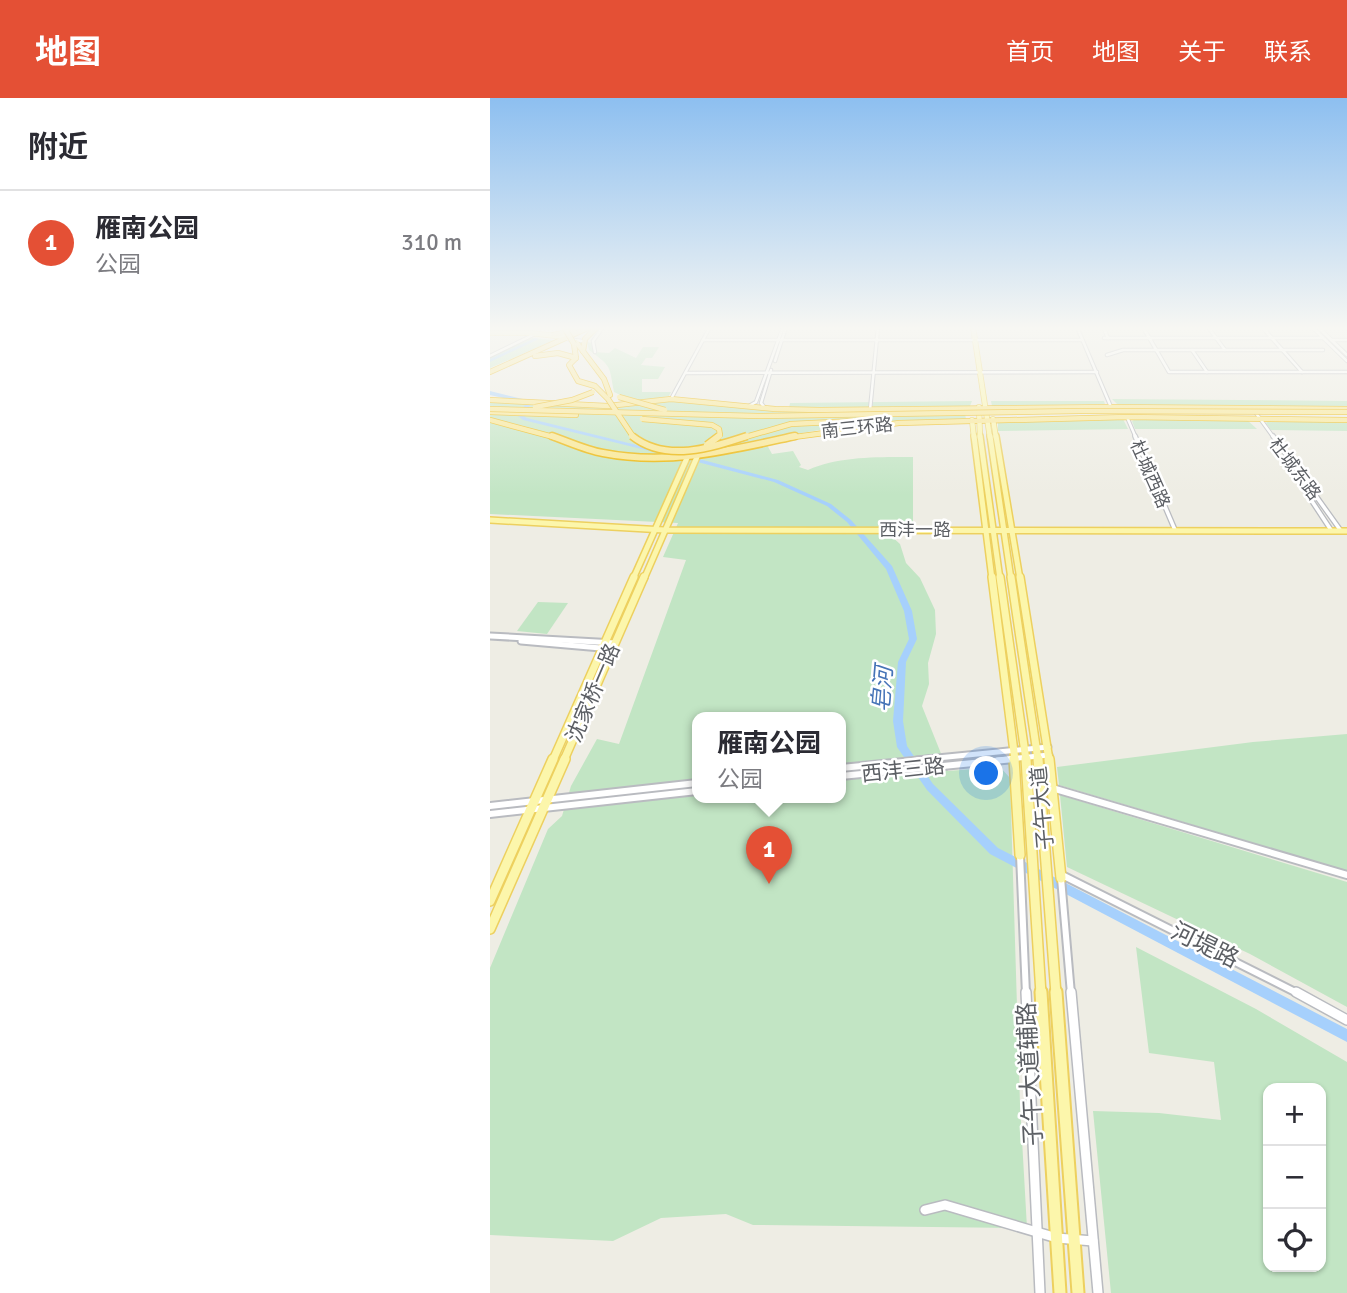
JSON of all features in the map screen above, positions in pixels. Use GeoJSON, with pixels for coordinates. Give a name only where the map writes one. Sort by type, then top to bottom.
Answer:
{"type":"FeatureCollection","features":[{"type":"Feature","properties":{"kind":"highway"},"geometry":{"type":"LineString","coordinates":[[582,383],[613,398],[667,411],[758,416]]}},
{"type":"Feature","properties":{"kind":"highway"},"geometry":{"type":"LineString","coordinates":[[490,410],[576,415],[623,418],[635,419],[693,421],[719,429],[720,435],[710,444],[696,448],[666,447],[649,443],[634,433],[629,425],[625,418],[613,398],[606,388],[603,383]]}},
{"type":"Feature","properties":{"kind":"highway"},"geometry":{"type":"LineString","coordinates":[[490,410],[550,405],[580,398],[594,389]]}},
{"type":"Feature","properties":{"kind":"highway"},"geometry":{"type":"LineString","coordinates":[[613,398],[635,439],[652,446],[678,450],[724,445],[779,427],[804,422],[933,417]]}},
{"type":"Feature","properties":{"kind":"highway","name":"南三环路"},"geometry":{"type":"LineString","coordinates":[[492,399],[618,406],[671,399],[765,408],[870,410],[1251,407],[1347,414]]}},
{"type":"Feature","properties":{"kind":"highway"},"geometry":{"type":"LineString","coordinates":[[490,410],[758,416],[1080,411],[1347,414]]}},
{"type":"Feature","properties":{"kind":"highway"},"geometry":{"type":"LineString","coordinates":[[576,415],[767,419],[1182,413],[1347,414]]}},
{"type":"Feature","properties":{"kind":"highway","name":"南三环路"},"geometry":{"type":"LineString","coordinates":[[490,421],[525,427],[603,453],[635,458],[687,458],[840,429],[990,419],[1260,418],[1347,414]]}},
{"type":"Feature","properties":{"kind":"main road","name":"子午大道"},"geometry":{"type":"LineString","coordinates":[[979,383],[981,409],[975,420],[1003,529],[1037,752],[1078,1293]]}},
{"type":"Feature","properties":{"kind":"main road","name":"南三环路"},"geometry":{"type":"LineString","coordinates":[[492,399],[573,404]]}},
{"type":"Feature","properties":{"kind":"main road","name":"子午大道"},"geometry":{"type":"LineString","coordinates":[[981,409],[990,419],[1026,753],[1060,1293]]}},
{"type":"Feature","properties":{"kind":"main road"},"geometry":{"type":"LineString","coordinates":[[975,420],[1014,754],[1020,856]]}},
{"type":"Feature","properties":{"kind":"main road","name":"沈家桥一路"},"geometry":{"type":"LineString","coordinates":[[490,901],[604,645],[696,457]]}},
{"type":"Feature","properties":{"kind":"main road","name":"沈家桥一路"},"geometry":{"type":"LineString","coordinates":[[490,929],[613,646],[687,458]]}},
{"type":"Feature","properties":{"kind":"main road","name":"西沣一路"},"geometry":{"type":"LineString","coordinates":[[490,519],[661,529],[1343,530]]}},
{"type":"Feature","properties":{"kind":"main road"},"geometry":{"type":"LineString","coordinates":[[1003,529],[1048,751],[1060,876]]}},
{"type":"Feature","properties":{"kind":"main road"},"geometry":{"type":"LineString","coordinates":[[1008,697],[1017,685],[1027,685]]}},
{"type":"Feature","properties":{"kind":"street"},"geometry":{"type":"LineString","coordinates":[[671,399],[680,383]]}},
{"type":"Feature","properties":{"kind":"street"},"geometry":{"type":"LineString","coordinates":[[742,406],[756,403],[764,383]]}},
{"type":"Feature","properties":{"kind":"street"},"geometry":{"type":"LineString","coordinates":[[765,408],[761,403],[766,383]]}},
{"type":"Feature","properties":{"kind":"street"},"geometry":{"type":"LineString","coordinates":[[870,410],[873,383]]}},
{"type":"Feature","properties":{"kind":"street"},"geometry":{"type":"LineString","coordinates":[[1101,383],[1111,407]]}},
{"type":"Feature","properties":{"kind":"street","name":"杜城东路"},"geometry":{"type":"LineString","coordinates":[[1251,407],[1272,439],[1343,530]]}},
{"type":"Feature","properties":{"kind":"street","name":"杜城西路"},"geometry":{"type":"LineString","coordinates":[[1127,417],[1174,529]]}},
{"type":"Feature","properties":{"kind":"street","name":"杜城东路"},"geometry":{"type":"LineString","coordinates":[[1249,418],[1257,421],[1331,529]]}},
{"type":"Feature","properties":{"kind":"street"},"geometry":{"type":"LineString","coordinates":[[490,637],[613,646]]}},
{"type":"Feature","properties":{"kind":"street","name":"西沣三路"},"geometry":{"type":"LineString","coordinates":[[846,767],[932,758],[1048,751]]}},
{"type":"Feature","properties":{"kind":"street","name":"西沣三路"},"geometry":{"type":"LineString","coordinates":[[846,775],[1014,754]]}},
{"type":"Feature","properties":{"kind":"street"},"geometry":{"type":"LineString","coordinates":[[490,814],[547,799],[692,784]]}},
{"type":"Feature","properties":{"kind":"street"},"geometry":{"type":"LineString","coordinates":[[1052,788],[1347,875]]}},
{"type":"Feature","properties":{"kind":"street"},"geometry":{"type":"LineString","coordinates":[[490,806],[533,804],[543,807],[692,792]]}},
{"type":"Feature","properties":{"kind":"street","name":"子午大道辅路"},"geometry":{"type":"LineString","coordinates":[[1020,856],[1040,1293]]}},
{"type":"Feature","properties":{"kind":"street","name":"子午大道辅路"},"geometry":{"type":"LineString","coordinates":[[1060,876],[1098,1293]]}},
{"type":"Feature","properties":{"kind":"street","name":"河堤路"},"geometry":{"type":"LineString","coordinates":[[1060,876],[1261,973],[1347,1020]]}},
{"type":"Feature","properties":{"kind":"street"},"geometry":{"type":"LineString","coordinates":[[925,1210],[945,1205],[1057,1238],[1093,1241]]}},
{"type":"Feature","properties":{"kind":"green space"},"geometry":{"type":"Polygon","coordinates":[[[612,383],[642,383],[642,392],[671,392],[669,396],[635,402],[614,392],[612,383]]]}},
{"type":"Feature","properties":{"kind":"green space"},"geometry":{"type":"Polygon","coordinates":[[[1112,399],[1347,401],[1347,407],[1118,405],[1112,399]]]}},
{"type":"Feature","properties":{"kind":"green space"},"geometry":{"type":"Polygon","coordinates":[[[671,400],[756,409],[964,409],[966,419],[843,427],[710,452],[655,457],[613,452],[532,428],[490,419],[490,401],[610,407],[671,400]]]}},
{"type":"Feature","properties":{"kind":"green space"},"geometry":{"type":"Polygon","coordinates":[[[972,401],[970,406],[789,408],[790,403],[972,401]]]}},
{"type":"Feature","properties":{"kind":"green space"},"geometry":{"type":"Polygon","coordinates":[[[991,401],[1104,401],[1105,404],[992,406],[991,401]]]}},
{"type":"Feature","properties":{"kind":"green space"},"geometry":{"type":"Polygon","coordinates":[[[1123,419],[1128,429],[998,431],[998,421],[1123,419]]]}},
{"type":"Feature","properties":{"kind":"green space"},"geometry":{"type":"Polygon","coordinates":[[[1246,419],[1257,429],[1135,429],[1132,421],[1246,419]]]}},
{"type":"Feature","properties":{"kind":"green space"},"geometry":{"type":"Polygon","coordinates":[[[1269,420],[1347,421],[1347,431],[1271,430],[1266,423],[1269,420]]]}},
{"type":"Feature","properties":{"kind":"green space"},"geometry":{"type":"Polygon","coordinates":[[[490,423],[603,455],[644,462],[685,460],[766,443],[772,454],[793,451],[801,465],[799,467],[808,470],[846,460],[913,457],[913,524],[879,525],[900,544],[906,563],[920,578],[935,610],[936,634],[928,663],[929,684],[922,706],[948,771],[1000,767],[1010,778],[1020,1104],[1027,1228],[753,1225],[726,1214],[661,1218],[613,1241],[490,1235],[490,968],[548,829],[562,816],[571,786],[597,739],[619,744],[686,560],[663,557],[678,523],[490,514],[490,423]]]}},
{"type":"Feature","properties":{"kind":"green space"},"geometry":{"type":"Polygon","coordinates":[[[538,602],[568,603],[547,634],[517,631],[538,602]]]}},
{"type":"Feature","properties":{"kind":"green space"},"geometry":{"type":"Polygon","coordinates":[[[1347,734],[1347,871],[1059,785],[1057,767],[1253,742],[1347,734]]]}},
{"type":"Feature","properties":{"kind":"green space"},"geometry":{"type":"Polygon","coordinates":[[[1060,795],[1347,882],[1347,1007],[1250,954],[1067,867],[1060,795]]]}},
{"type":"Feature","properties":{"kind":"green space"},"geometry":{"type":"Polygon","coordinates":[[[1136,947],[1256,1009],[1347,1062],[1347,1293],[1111,1293],[1093,1111],[1159,1113],[1221,1120],[1214,1062],[1149,1053],[1136,947]]]}},
{"type":"Feature","properties":{"kind":"waterway","name":"皂河"},"geometry":{"type":"LineString","coordinates":[[490,393],[529,402],[521,416],[525,419],[658,451]]}},
{"type":"Feature","properties":{"kind":"waterway","name":"皂河"},"geometry":{"type":"LineString","coordinates":[[688,458],[776,481],[829,505],[849,521],[889,568],[908,611],[913,639],[902,662],[898,721],[902,747],[930,787],[994,851],[1347,1036]]}},
{"type":"Feature","properties":{"kind":"place","name":"雁南公园"},"geometry":{"type":"Point","coordinates":[769,884]}}]}
